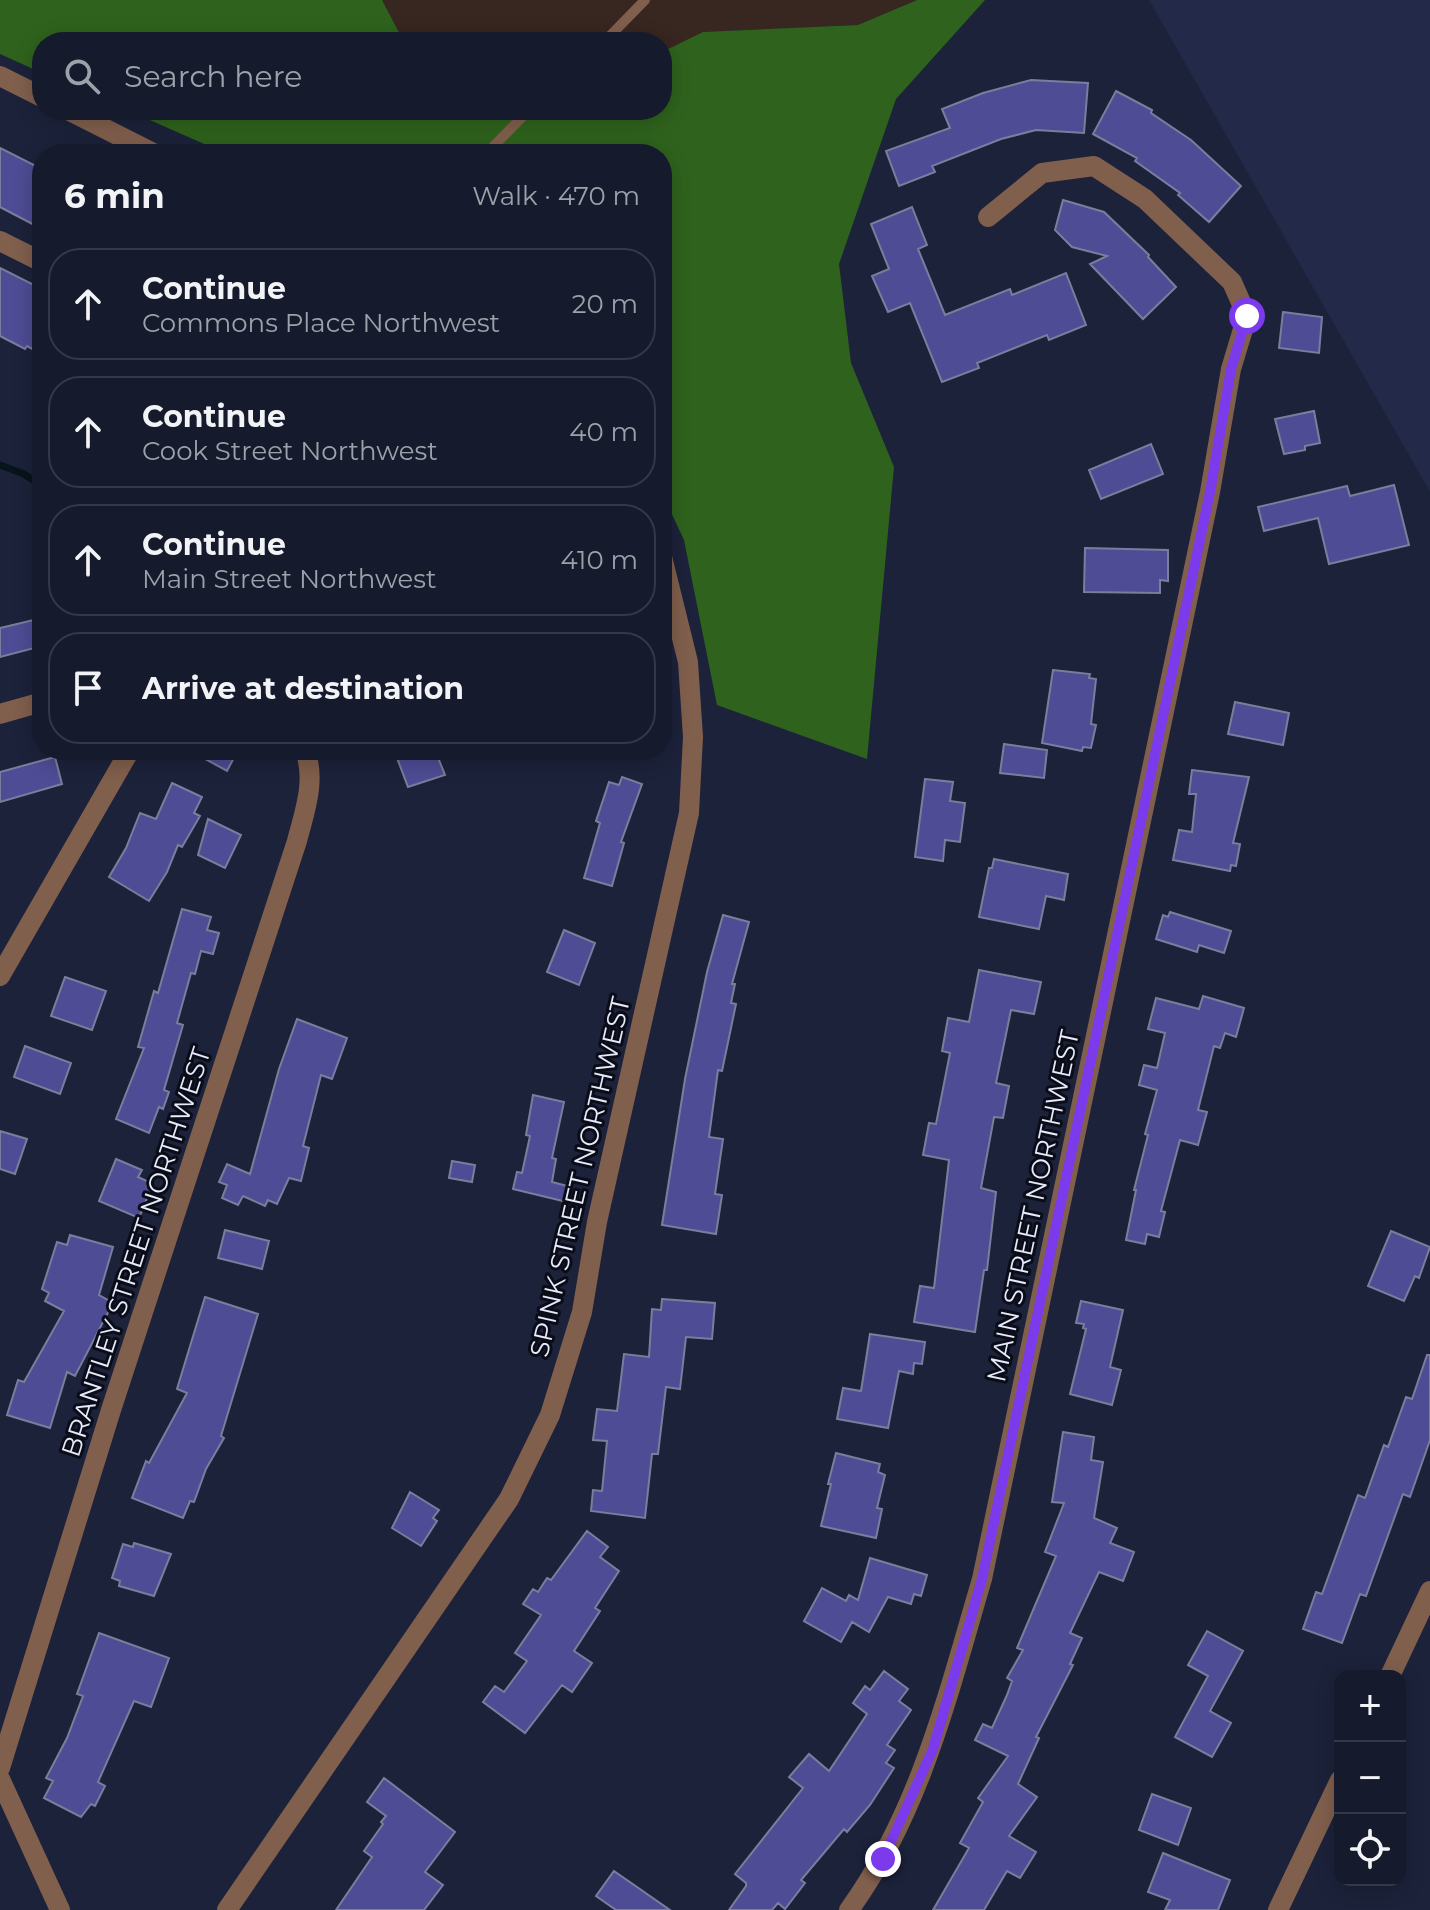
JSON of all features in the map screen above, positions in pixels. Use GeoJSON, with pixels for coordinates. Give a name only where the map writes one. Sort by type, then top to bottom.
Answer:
{"type":"FeatureCollection","features":[{"type":"Feature","properties":{"kind":"street"},"geometry":{"type":"LineString","coordinates":[[0,76],[32,92]]}},
{"type":"Feature","properties":{"kind":"street"},"geometry":{"type":"LineString","coordinates":[[88,120],[135,144]]}},
{"type":"Feature","properties":{"kind":"street","name":"MAIN STREET NORTHWEST"},"geometry":{"type":"LineString","coordinates":[[849,1910],[883,1859],[933,1749],[982,1579],[1210,492],[1231,369],[1247,316],[1232,282],[1145,199],[1094,166],[1042,173],[988,217]]}},
{"type":"Feature","properties":{"kind":"street"},"geometry":{"type":"LineString","coordinates":[[0,241],[32,257]]}},
{"type":"Feature","properties":{"kind":"street","name":"SPINK STREET NORTHWEST"},"geometry":{"type":"LineString","coordinates":[[227,1910],[509,1499],[550,1415],[582,1312],[597,1222],[689,813],[693,737],[688,662],[672,597]]}},
{"type":"Feature","properties":{"kind":"street"},"geometry":{"type":"LineString","coordinates":[[0,714],[32,705]]}},
{"type":"Feature","properties":{"kind":"street"},"geometry":{"type":"LineString","coordinates":[[0,976],[124,760]]}},
{"type":"Feature","properties":{"kind":"street","name":"BRANTLEY STREET NORTHWEST"},"geometry":{"type":"LineString","coordinates":[[0,1768],[116,1395],[297,841],[311,785],[308,760]]}},
{"type":"Feature","properties":{"kind":"street"},"geometry":{"type":"LineString","coordinates":[[1393,1670],[1430,1591]]}},
{"type":"Feature","properties":{"kind":"street"},"geometry":{"type":"LineString","coordinates":[[0,1779],[60,1910]]}},
{"type":"Feature","properties":{"kind":"street"},"geometry":{"type":"LineString","coordinates":[[1278,1910],[1334,1793]]}},
{"type":"Feature","properties":{"kind":"lane"},"geometry":{"type":"LineString","coordinates":[[614,32],[645,0]]}},
{"type":"Feature","properties":{"kind":"lane"},"geometry":{"type":"LineString","coordinates":[[496,144],[519,120]]}},
{"type":"Feature","properties":{"kind":"shaded area"},"geometry":{"type":"Polygon","coordinates":[[[382,0],[917,0],[858,25],[703,32],[672,47],[672,32],[399,32],[382,0]]]}},
{"type":"Feature","properties":{"kind":"shaded area"},"geometry":{"type":"Polygon","coordinates":[[[1149,0],[1430,0],[1430,492],[1149,0]]]}},
{"type":"Feature","properties":{"kind":"green space"},"geometry":{"type":"Polygon","coordinates":[[[0,0],[382,0],[399,32],[32,32],[32,68],[0,54],[0,0]]]}},
{"type":"Feature","properties":{"kind":"green space"},"geometry":{"type":"Polygon","coordinates":[[[917,0],[985,0],[896,99],[839,264],[851,363],[894,467],[867,759],[717,705],[684,540],[672,514],[672,144],[204,144],[150,120],[672,120],[672,47],[703,32],[858,25],[917,0]]]}},
{"type":"Feature","properties":{"kind":"building"},"geometry":{"type":"Polygon","coordinates":[[[1031,80],[1088,83],[1084,133],[1036,130],[1001,139],[932,166],[935,172],[899,186],[886,151],[950,128],[942,109],[983,93],[1031,80]]]}},
{"type":"Feature","properties":{"kind":"building"},"geometry":{"type":"Polygon","coordinates":[[[1116,91],[1152,110],[1151,113],[1191,140],[1241,186],[1209,222],[1178,195],[1180,193],[1135,161],[1137,158],[1093,134],[1116,91]]]}},
{"type":"Feature","properties":{"kind":"building"},"geometry":{"type":"Polygon","coordinates":[[[0,148],[32,164],[32,224],[0,207],[0,148]]]}},
{"type":"Feature","properties":{"kind":"building"},"geometry":{"type":"Polygon","coordinates":[[[1063,200],[1104,212],[1149,255],[1176,287],[1143,319],[1090,264],[1107,256],[1072,247],[1055,230],[1063,200]]]}},
{"type":"Feature","properties":{"kind":"building"},"geometry":{"type":"Polygon","coordinates":[[[912,207],[927,245],[918,249],[945,315],[1010,289],[1012,295],[1066,273],[1086,325],[1049,340],[1047,335],[977,363],[979,368],[942,382],[910,303],[888,312],[872,276],[889,269],[871,224],[912,207]]]}},
{"type":"Feature","properties":{"kind":"building"},"geometry":{"type":"Polygon","coordinates":[[[0,268],[32,284],[32,349],[27,346],[25,349],[0,336],[0,268]]]}},
{"type":"Feature","properties":{"kind":"building"},"geometry":{"type":"Polygon","coordinates":[[[1283,312],[1322,317],[1319,353],[1279,348],[1283,312]]]}},
{"type":"Feature","properties":{"kind":"building"},"geometry":{"type":"Polygon","coordinates":[[[1314,411],[1320,443],[1284,454],[1275,419],[1314,411]]]}},
{"type":"Feature","properties":{"kind":"building"},"geometry":{"type":"Polygon","coordinates":[[[1151,444],[1163,474],[1101,499],[1089,470],[1151,444]]]}},
{"type":"Feature","properties":{"kind":"building"},"geometry":{"type":"Polygon","coordinates":[[[1394,485],[1409,545],[1329,564],[1318,518],[1264,531],[1258,507],[1347,486],[1350,496],[1394,485]]]}},
{"type":"Feature","properties":{"kind":"building"},"geometry":{"type":"Polygon","coordinates":[[[1085,548],[1168,550],[1168,581],[1160,580],[1160,593],[1084,592],[1085,548]]]}},
{"type":"Feature","properties":{"kind":"building"},"geometry":{"type":"Polygon","coordinates":[[[32,620],[32,649],[0,657],[0,628],[32,620]]]}},
{"type":"Feature","properties":{"kind":"building"},"geometry":{"type":"Polygon","coordinates":[[[1053,670],[1090,674],[1089,678],[1096,679],[1091,724],[1096,725],[1091,748],[1083,747],[1082,751],[1042,743],[1053,670]]]}},
{"type":"Feature","properties":{"kind":"building"},"geometry":{"type":"Polygon","coordinates":[[[1235,702],[1289,713],[1283,745],[1228,734],[1235,702]]]}},
{"type":"Feature","properties":{"kind":"building"},"geometry":{"type":"Polygon","coordinates":[[[1004,744],[1047,750],[1044,778],[1000,773],[1004,744]]]}},
{"type":"Feature","properties":{"kind":"building"},"geometry":{"type":"Polygon","coordinates":[[[44,760],[56,760],[62,784],[0,802],[0,772],[44,760]]]}},
{"type":"Feature","properties":{"kind":"building"},"geometry":{"type":"Polygon","coordinates":[[[207,760],[233,760],[227,771],[207,760]]]}},
{"type":"Feature","properties":{"kind":"building"},"geometry":{"type":"Polygon","coordinates":[[[398,760],[439,760],[445,775],[408,787],[398,760]]]}},
{"type":"Feature","properties":{"kind":"building"},"geometry":{"type":"Polygon","coordinates":[[[1192,770],[1249,777],[1233,843],[1240,844],[1236,866],[1231,865],[1230,871],[1173,860],[1179,830],[1192,832],[1196,794],[1189,794],[1192,770]]]}},
{"type":"Feature","properties":{"kind":"building"},"geometry":{"type":"Polygon","coordinates":[[[622,777],[642,784],[621,842],[624,843],[612,886],[584,878],[600,823],[596,821],[609,782],[619,785],[622,777]]]}},
{"type":"Feature","properties":{"kind":"building"},"geometry":{"type":"Polygon","coordinates":[[[925,779],[953,782],[950,801],[965,803],[960,842],[945,840],[943,861],[915,857],[925,779]]]}},
{"type":"Feature","properties":{"kind":"building"},"geometry":{"type":"Polygon","coordinates":[[[172,783],[202,797],[194,813],[200,816],[182,847],[178,845],[167,872],[149,901],[109,877],[126,848],[140,813],[156,819],[172,783]]]}},
{"type":"Feature","properties":{"kind":"building"},"geometry":{"type":"Polygon","coordinates":[[[208,819],[241,835],[225,868],[198,855],[208,819]]]}},
{"type":"Feature","properties":{"kind":"building"},"geometry":{"type":"Polygon","coordinates":[[[994,859],[1068,874],[1064,900],[1046,896],[1039,929],[979,917],[989,868],[992,868],[994,859]]]}},
{"type":"Feature","properties":{"kind":"building"},"geometry":{"type":"Polygon","coordinates":[[[182,909],[211,917],[207,930],[219,933],[213,954],[201,951],[195,974],[191,973],[177,1023],[183,1025],[164,1090],[169,1092],[163,1109],[159,1107],[149,1133],[116,1119],[144,1048],[138,1047],[154,991],[158,993],[182,909]]]}},
{"type":"Feature","properties":{"kind":"building"},"geometry":{"type":"Polygon","coordinates":[[[1170,912],[1231,931],[1224,953],[1199,945],[1197,952],[1156,939],[1163,915],[1168,917],[1170,912]]]}},
{"type":"Feature","properties":{"kind":"building"},"geometry":{"type":"Polygon","coordinates":[[[723,915],[749,922],[732,984],[735,984],[731,1003],[736,1004],[722,1071],[718,1070],[709,1137],[723,1139],[715,1194],[722,1195],[716,1234],[662,1225],[685,1079],[707,972],[723,915]]]}},
{"type":"Feature","properties":{"kind":"building"},"geometry":{"type":"Polygon","coordinates":[[[564,930],[595,943],[579,985],[547,972],[564,930]]]}},
{"type":"Feature","properties":{"kind":"building"},"geometry":{"type":"Polygon","coordinates":[[[979,970],[1041,982],[1034,1014],[1011,1010],[996,1083],[1009,1086],[1003,1118],[994,1117],[981,1188],[996,1192],[987,1270],[984,1270],[975,1332],[914,1322],[920,1286],[934,1288],[949,1160],[923,1155],[929,1123],[936,1124],[950,1053],[942,1051],[948,1018],[969,1022],[979,970]]]}},
{"type":"Feature","properties":{"kind":"building"},"geometry":{"type":"Polygon","coordinates":[[[65,977],[106,991],[92,1030],[51,1016],[65,977]]]}},
{"type":"Feature","properties":{"kind":"building"},"geometry":{"type":"Polygon","coordinates":[[[1203,996],[1244,1008],[1236,1037],[1225,1033],[1220,1048],[1214,1046],[1198,1110],[1207,1112],[1198,1145],[1180,1140],[1161,1211],[1165,1212],[1159,1237],[1147,1234],[1145,1244],[1126,1240],[1134,1190],[1148,1135],[1145,1134],[1157,1090],[1139,1085],[1144,1065],[1157,1068],[1165,1033],[1148,1029],[1156,998],[1199,1009],[1203,996]]]}},
{"type":"Feature","properties":{"kind":"building"},"geometry":{"type":"Polygon","coordinates":[[[297,1019],[347,1038],[332,1079],[321,1075],[303,1146],[309,1148],[301,1181],[289,1178],[277,1204],[268,1200],[265,1206],[243,1196],[238,1205],[222,1198],[227,1185],[219,1182],[227,1164],[250,1174],[279,1069],[297,1019]]]}},
{"type":"Feature","properties":{"kind":"building"},"geometry":{"type":"Polygon","coordinates":[[[25,1046],[71,1063],[60,1094],[14,1077],[25,1046]]]}},
{"type":"Feature","properties":{"kind":"building"},"geometry":{"type":"Polygon","coordinates":[[[533,1095],[564,1102],[552,1158],[556,1159],[552,1182],[571,1187],[567,1202],[513,1189],[517,1172],[522,1173],[530,1136],[526,1135],[533,1095]]]}},
{"type":"Feature","properties":{"kind":"building"},"geometry":{"type":"Polygon","coordinates":[[[0,1131],[27,1139],[15,1174],[0,1169],[0,1131]]]}},
{"type":"Feature","properties":{"kind":"building"},"geometry":{"type":"Polygon","coordinates":[[[116,1159],[142,1170],[138,1177],[149,1182],[147,1186],[151,1188],[139,1218],[99,1201],[116,1159]]]}},
{"type":"Feature","properties":{"kind":"building"},"geometry":{"type":"Polygon","coordinates":[[[452,1161],[475,1165],[472,1182],[449,1178],[452,1161]]]}},
{"type":"Feature","properties":{"kind":"building"},"geometry":{"type":"Polygon","coordinates":[[[225,1230],[269,1241],[262,1269],[218,1258],[225,1230]]]}},
{"type":"Feature","properties":{"kind":"building"},"geometry":{"type":"Polygon","coordinates":[[[1391,1231],[1430,1247],[1419,1278],[1415,1276],[1404,1301],[1368,1286],[1391,1231]]]}},
{"type":"Feature","properties":{"kind":"building"},"geometry":{"type":"Polygon","coordinates":[[[70,1235],[113,1247],[99,1295],[113,1303],[75,1376],[67,1372],[50,1428],[7,1415],[18,1380],[24,1382],[64,1311],[45,1301],[49,1293],[42,1289],[57,1242],[67,1245],[70,1235]]]}},
{"type":"Feature","properties":{"kind":"building"},"geometry":{"type":"Polygon","coordinates":[[[205,1297],[258,1314],[221,1436],[224,1438],[206,1469],[194,1502],[190,1501],[183,1518],[132,1498],[146,1461],[149,1463],[187,1393],[177,1389],[205,1297]]]}},
{"type":"Feature","properties":{"kind":"building"},"geometry":{"type":"Polygon","coordinates":[[[662,1299],[715,1303],[712,1339],[686,1337],[680,1389],[666,1387],[658,1454],[652,1454],[645,1518],[591,1511],[593,1490],[602,1491],[607,1441],[593,1440],[597,1409],[617,1411],[624,1354],[649,1357],[652,1309],[661,1310],[662,1299]]]}},
{"type":"Feature","properties":{"kind":"building"},"geometry":{"type":"Polygon","coordinates":[[[1081,1301],[1123,1310],[1110,1367],[1121,1370],[1112,1405],[1070,1394],[1086,1329],[1083,1328],[1084,1324],[1076,1323],[1081,1301]]]}},
{"type":"Feature","properties":{"kind":"building"},"geometry":{"type":"Polygon","coordinates":[[[870,1334],[925,1342],[922,1364],[914,1363],[913,1374],[899,1371],[888,1428],[837,1419],[843,1388],[861,1391],[870,1334]]]}},
{"type":"Feature","properties":{"kind":"building"},"geometry":{"type":"Polygon","coordinates":[[[1427,1355],[1430,1355],[1430,1440],[1410,1497],[1403,1494],[1366,1596],[1360,1594],[1342,1643],[1303,1629],[1316,1592],[1322,1594],[1358,1495],[1365,1498],[1406,1397],[1412,1399],[1427,1355]]]}},
{"type":"Feature","properties":{"kind":"building"},"geometry":{"type":"Polygon","coordinates":[[[1063,1432],[1094,1437],[1091,1460],[1103,1462],[1094,1518],[1117,1528],[1110,1543],[1134,1552],[1123,1581],[1099,1572],[1070,1633],[1082,1638],[1070,1664],[1073,1665],[1036,1737],[1039,1738],[1018,1784],[1037,1797],[1009,1836],[1036,1852],[1020,1878],[1007,1871],[984,1910],[933,1910],[969,1848],[960,1843],[983,1802],[978,1798],[1008,1756],[975,1740],[983,1724],[992,1728],[1007,1695],[1012,1681],[1007,1678],[1023,1650],[1017,1648],[1056,1556],[1045,1552],[1064,1503],[1052,1502],[1063,1432]]]}},
{"type":"Feature","properties":{"kind":"building"},"geometry":{"type":"Polygon","coordinates":[[[836,1453],[880,1464],[878,1472],[885,1475],[877,1508],[882,1509],[876,1538],[821,1526],[836,1453]]]}},
{"type":"Feature","properties":{"kind":"building"},"geometry":{"type":"Polygon","coordinates":[[[410,1492],[439,1510],[433,1518],[437,1521],[421,1546],[392,1528],[410,1492]]]}},
{"type":"Feature","properties":{"kind":"building"},"geometry":{"type":"Polygon","coordinates":[[[587,1531],[608,1547],[600,1557],[619,1571],[595,1608],[600,1611],[574,1651],[592,1663],[572,1692],[562,1685],[525,1733],[483,1702],[495,1686],[504,1692],[527,1661],[515,1653],[541,1615],[523,1604],[533,1589],[538,1592],[547,1578],[551,1580],[587,1531]]]}},
{"type":"Feature","properties":{"kind":"building"},"geometry":{"type":"Polygon","coordinates":[[[134,1543],[171,1554],[154,1596],[119,1586],[120,1581],[112,1578],[123,1544],[133,1547],[134,1543]]]}},
{"type":"Feature","properties":{"kind":"building"},"geometry":{"type":"Polygon","coordinates":[[[870,1558],[927,1575],[921,1596],[914,1594],[911,1604],[888,1597],[869,1632],[852,1622],[841,1642],[804,1621],[822,1588],[846,1601],[849,1595],[858,1600],[870,1558]]]}},
{"type":"Feature","properties":{"kind":"building"},"geometry":{"type":"Polygon","coordinates":[[[1207,1631],[1243,1651],[1210,1711],[1231,1723],[1212,1757],[1175,1737],[1208,1676],[1188,1665],[1207,1631]]]}},
{"type":"Feature","properties":{"kind":"building"},"geometry":{"type":"Polygon","coordinates":[[[99,1633],[169,1658],[151,1707],[134,1701],[98,1782],[105,1786],[95,1806],[91,1804],[81,1817],[44,1798],[53,1781],[46,1778],[67,1738],[83,1696],[77,1694],[99,1633]]]}},
{"type":"Feature","properties":{"kind":"building"},"geometry":{"type":"Polygon","coordinates":[[[884,1671],[908,1689],[899,1701],[911,1710],[887,1745],[895,1750],[886,1763],[894,1768],[870,1805],[847,1832],[844,1829],[801,1880],[805,1883],[785,1909],[778,1903],[772,1910],[729,1910],[746,1886],[735,1874],[803,1788],[789,1777],[809,1754],[829,1771],[867,1714],[853,1703],[865,1686],[870,1690],[884,1671]]]}},
{"type":"Feature","properties":{"kind":"building"},"geometry":{"type":"Polygon","coordinates":[[[384,1778],[455,1832],[425,1872],[443,1885],[424,1910],[336,1910],[372,1857],[364,1851],[386,1816],[367,1802],[384,1778]]]}},
{"type":"Feature","properties":{"kind":"building"},"geometry":{"type":"Polygon","coordinates":[[[1152,1794],[1191,1808],[1178,1845],[1139,1830],[1152,1794]]]}},
{"type":"Feature","properties":{"kind":"building"},"geometry":{"type":"Polygon","coordinates":[[[1163,1853],[1230,1880],[1218,1910],[1165,1910],[1170,1900],[1148,1892],[1163,1853]]]}},
{"type":"Feature","properties":{"kind":"building"},"geometry":{"type":"Polygon","coordinates":[[[614,1871],[670,1910],[616,1910],[596,1896],[614,1871]]]}},
{"type":"Feature","properties":{"kind":"waterway"},"geometry":{"type":"LineString","coordinates":[[0,465],[32,479]]}},
{"type":"Feature","properties":{"kind":"route"},"geometry":{"type":"LineString","coordinates":[[883,1859],[933,1749],[982,1579],[1210,492],[1231,369],[1247,316]]}}]}
